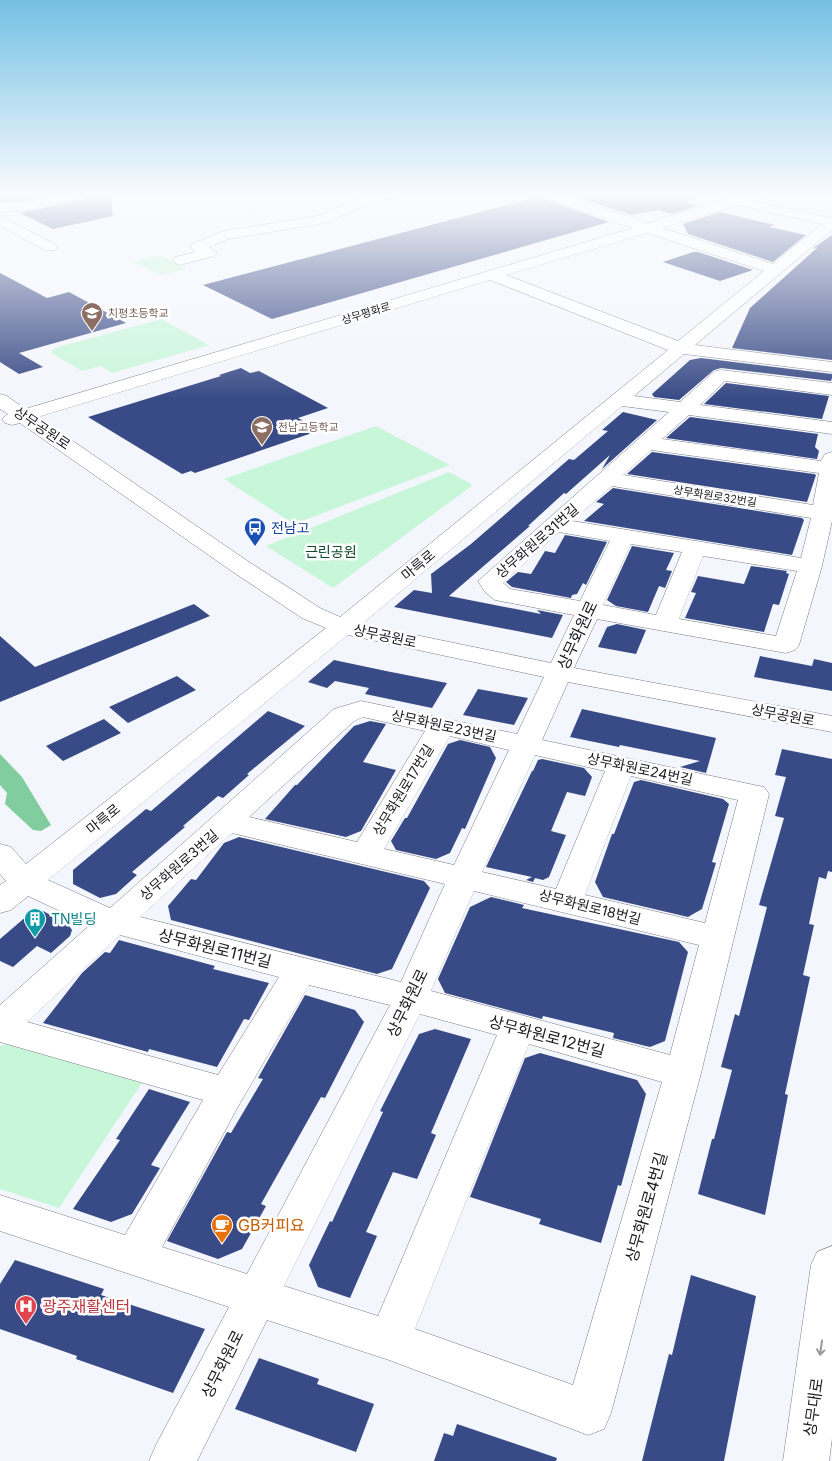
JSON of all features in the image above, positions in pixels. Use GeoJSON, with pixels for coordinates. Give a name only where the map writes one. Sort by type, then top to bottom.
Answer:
{"type":"FeatureCollection","features":[{"type":"Feature","properties":{"kind":"street","name":"상무평화로"},"geometry":{"type":"LineString","coordinates":[[0,423],[534,262]]}},
{"type":"Feature","properties":{"kind":"street"},"geometry":{"type":"LineString","coordinates":[[751,262],[775,270]]}},
{"type":"Feature","properties":{"kind":"street","name":"마륵로"},"geometry":{"type":"LineString","coordinates":[[12,892],[343,627],[620,400],[784,262]]}},
{"type":"Feature","properties":{"kind":"street"},"geometry":{"type":"LineString","coordinates":[[491,275],[680,348],[832,367]]}},
{"type":"Feature","properties":{"kind":"street","name":"상무화원로31번길"},"geometry":{"type":"LineString","coordinates":[[810,566],[786,645],[504,595],[493,588],[490,581],[607,479],[720,375],[832,388]]}},
{"type":"Feature","properties":{"kind":"street","name":"상무공원로"},"geometry":{"type":"LineString","coordinates":[[0,400],[238,565],[311,613],[343,627],[560,673],[832,724]]}},
{"type":"Feature","properties":{"kind":"street"},"geometry":{"type":"LineString","coordinates":[[620,400],[832,428]]}},
{"type":"Feature","properties":{"kind":"street"},"geometry":{"type":"LineString","coordinates":[[555,525],[810,566],[823,513],[831,463],[647,443]]}},
{"type":"Feature","properties":{"kind":"street","name":"상무화원로32번길"},"geometry":{"type":"LineString","coordinates":[[607,479],[823,513]]}},
{"type":"Feature","properties":{"kind":"street","name":"상무화원로"},"geometry":{"type":"LineString","coordinates":[[172,1461],[411,998],[464,877],[623,536]]}},
{"type":"Feature","properties":{"kind":"street"},"geometry":{"type":"LineString","coordinates":[[664,624],[695,548]]}},
{"type":"Feature","properties":{"kind":"street","name":"상무화원로23번길"},"geometry":{"type":"LineString","coordinates":[[361,709],[526,744]]}},
{"type":"Feature","properties":{"kind":"street","name":"상무화원로3번길"},"geometry":{"type":"LineString","coordinates":[[0,1027],[113,922],[227,822],[344,715],[361,709]]}},
{"type":"Feature","properties":{"kind":"street","name":"상무화원로17번길"},"geometry":{"type":"LineString","coordinates":[[365,854],[442,726]]}},
{"type":"Feature","properties":{"kind":"street","name":"상무화원로24번길"},"geometry":{"type":"LineString","coordinates":[[526,744],[754,794]]}},
{"type":"Feature","properties":{"kind":"street"},"geometry":{"type":"LineString","coordinates":[[567,902],[621,765]]}},
{"type":"Feature","properties":{"kind":"street","name":"상무화원로4번길"},"geometry":{"type":"LineString","coordinates":[[256,1298],[389,1340],[588,1414],[683,1073],[754,794]]}},
{"type":"Feature","properties":{"kind":"street","name":"상무화원로17번길"},"geometry":{"type":"LineString","coordinates":[[227,822],[464,877]]}},
{"type":"Feature","properties":{"kind":"street"},"geometry":{"type":"LineString","coordinates":[[0,854],[12,892]]}},
{"type":"Feature","properties":{"kind":"street","name":"상무화원로18번길"},"geometry":{"type":"LineString","coordinates":[[464,877],[717,938]]}},
{"type":"Feature","properties":{"kind":"street","name":"상무화원로11번길"},"geometry":{"type":"LineString","coordinates":[[12,892],[113,922],[411,998]]}},
{"type":"Feature","properties":{"kind":"street"},"geometry":{"type":"LineString","coordinates":[[135,1257],[227,1092],[301,970]]}},
{"type":"Feature","properties":{"kind":"street","name":"상무화원로12번길"},"geometry":{"type":"LineString","coordinates":[[411,998],[683,1073]]}},
{"type":"Feature","properties":{"kind":"street","name":"상무화원로3번길"},"geometry":{"type":"LineString","coordinates":[[0,1027],[227,1092]]}},
{"type":"Feature","properties":{"kind":"street"},"geometry":{"type":"LineString","coordinates":[[389,1340],[518,1028]]}},
{"type":"Feature","properties":{"kind":"street"},"geometry":{"type":"LineString","coordinates":[[0,1213],[256,1298]]}},
{"type":"Feature","properties":{"kind":"street","name":"상무대로"},"geometry":{"type":"LineString","coordinates":[[806,1461],[832,1265]]}},
{"type":"Feature","properties":{"kind":"green space"},"geometry":{"type":"Polygon","coordinates":[[[132,262],[173,262],[186,269],[160,275],[132,262]]]}},
{"type":"Feature","properties":{"kind":"green space"},"geometry":{"type":"Polygon","coordinates":[[[161,319],[209,345],[112,373],[101,366],[82,371],[51,353],[55,348],[161,319]]]}},
{"type":"Feature","properties":{"kind":"green space"},"geometry":{"type":"Polygon","coordinates":[[[376,426],[450,465],[294,524],[224,479],[376,426]]]}},
{"type":"Feature","properties":{"kind":"green space","name":"근린공원"},"geometry":{"type":"Polygon","coordinates":[[[449,472],[473,485],[333,588],[266,546],[449,472]]]}},
{"type":"Feature","properties":{"kind":"green space"},"geometry":{"type":"Polygon","coordinates":[[[0,754],[22,777],[51,825],[41,831],[33,830],[5,804],[7,793],[0,785],[0,754]]]}},
{"type":"Feature","properties":{"kind":"green space"},"geometry":{"type":"Polygon","coordinates":[[[7,1044],[142,1083],[59,1208],[0,1189],[0,1046],[7,1044]]]}},
{"type":"Feature","properties":{"kind":"building"},"geometry":{"type":"Polygon","coordinates":[[[290,262],[469,262],[272,319],[203,285],[290,262]]]}},
{"type":"Feature","properties":{"kind":"building"},"geometry":{"type":"Polygon","coordinates":[[[664,262],[730,262],[753,270],[720,281],[664,262]]]}},
{"type":"Feature","properties":{"kind":"building"},"geometry":{"type":"Polygon","coordinates":[[[801,262],[832,262],[832,360],[732,348],[750,308],[801,262]]]}},
{"type":"Feature","properties":{"kind":"building","name":"치평초등학교"},"geometry":{"type":"Polygon","coordinates":[[[0,273],[47,298],[69,292],[126,323],[19,353],[43,367],[19,374],[0,362],[0,273]]]}},
{"type":"Feature","properties":{"kind":"building"},"geometry":{"type":"Polygon","coordinates":[[[701,358],[832,374],[832,378],[831,381],[721,368],[714,370],[679,400],[654,397],[652,394],[690,360],[701,358]]]}},
{"type":"Feature","properties":{"kind":"building","name":"전남고등학교"},"geometry":{"type":"Polygon","coordinates":[[[241,368],[250,373],[259,371],[328,408],[298,418],[321,430],[195,473],[191,471],[182,474],[88,417],[221,376],[219,375],[241,368]]]}},
{"type":"Feature","properties":{"kind":"building"},"geometry":{"type":"Polygon","coordinates":[[[726,383],[829,396],[822,419],[704,404],[726,383]]]}},
{"type":"Feature","properties":{"kind":"building"},"geometry":{"type":"Polygon","coordinates":[[[623,412],[657,420],[602,469],[610,455],[566,494],[564,493],[528,526],[530,526],[449,596],[541,614],[537,610],[563,615],[552,638],[394,607],[414,590],[432,593],[431,574],[471,544],[569,459],[574,460],[608,431],[602,430],[623,412]]]}},
{"type":"Feature","properties":{"kind":"building"},"geometry":{"type":"Polygon","coordinates":[[[690,417],[818,434],[815,447],[819,451],[817,459],[666,438],[690,417]]]}},
{"type":"Feature","properties":{"kind":"building"},"geometry":{"type":"Polygon","coordinates":[[[652,452],[816,475],[807,502],[627,474],[652,452]]]}},
{"type":"Feature","properties":{"kind":"building"},"geometry":{"type":"Polygon","coordinates":[[[613,488],[802,518],[804,520],[792,555],[584,521],[604,504],[596,502],[613,488]]]}},
{"type":"Feature","properties":{"kind":"building"},"geometry":{"type":"Polygon","coordinates":[[[565,535],[607,542],[586,585],[583,583],[577,594],[572,595],[571,598],[512,587],[506,582],[518,572],[531,574],[545,551],[555,553],[565,535]]]}},
{"type":"Feature","properties":{"kind":"building"},"geometry":{"type":"Polygon","coordinates":[[[632,546],[674,553],[666,570],[672,571],[665,588],[659,586],[648,612],[616,606],[607,600],[632,546]]]}},
{"type":"Feature","properties":{"kind":"building"},"geometry":{"type":"Polygon","coordinates":[[[751,566],[787,571],[786,573],[789,574],[779,605],[773,604],[764,632],[685,618],[696,593],[691,592],[698,576],[744,584],[751,566]]]}},
{"type":"Feature","properties":{"kind":"building"},"geometry":{"type":"Polygon","coordinates":[[[194,604],[210,616],[0,702],[0,636],[35,667],[194,604]]]}},
{"type":"Feature","properties":{"kind":"building"},"geometry":{"type":"Polygon","coordinates":[[[617,624],[646,630],[636,654],[598,647],[607,627],[617,624]]]}},
{"type":"Feature","properties":{"kind":"building"},"geometry":{"type":"Polygon","coordinates":[[[760,656],[812,666],[814,659],[832,663],[832,691],[754,677],[760,656]]]}},
{"type":"Feature","properties":{"kind":"building"},"geometry":{"type":"Polygon","coordinates":[[[334,660],[447,683],[432,708],[365,694],[369,688],[335,681],[327,688],[308,682],[334,660]]]}},
{"type":"Feature","properties":{"kind":"building"},"geometry":{"type":"Polygon","coordinates":[[[177,676],[196,690],[128,723],[109,707],[177,676]]]}},
{"type":"Feature","properties":{"kind":"building"},"geometry":{"type":"Polygon","coordinates":[[[478,689],[528,698],[514,725],[463,715],[478,689]]]}},
{"type":"Feature","properties":{"kind":"building"},"geometry":{"type":"Polygon","coordinates":[[[582,709],[716,738],[706,773],[680,767],[700,761],[570,737],[582,709]]]}},
{"type":"Feature","properties":{"kind":"building"},"geometry":{"type":"Polygon","coordinates":[[[268,711],[305,726],[247,774],[249,775],[223,798],[218,796],[183,826],[185,827],[132,872],[137,875],[116,894],[100,898],[73,884],[73,870],[146,809],[151,811],[268,711]]]}},
{"type":"Feature","properties":{"kind":"building"},"geometry":{"type":"Polygon","coordinates":[[[104,719],[121,733],[63,761],[46,746],[104,719]]]}},
{"type":"Feature","properties":{"kind":"building"},"geometry":{"type":"Polygon","coordinates":[[[370,721],[386,724],[363,762],[396,770],[361,831],[346,837],[265,819],[295,785],[354,726],[370,721]]]}},
{"type":"Feature","properties":{"kind":"building"},"geometry":{"type":"Polygon","coordinates":[[[460,740],[490,747],[496,758],[465,829],[462,828],[450,853],[436,859],[396,850],[391,841],[405,818],[407,818],[448,744],[460,740]]]}},
{"type":"Feature","properties":{"kind":"building"},"geometry":{"type":"Polygon","coordinates":[[[782,749],[832,759],[832,872],[828,871],[826,879],[819,877],[809,924],[814,925],[803,975],[810,977],[785,1094],[788,1095],[765,1215],[698,1194],[732,1070],[721,1067],[735,1014],[739,1016],[767,907],[759,905],[784,818],[775,816],[786,777],[775,775],[782,749]]]}},
{"type":"Feature","properties":{"kind":"building"},"geometry":{"type":"Polygon","coordinates":[[[542,759],[584,768],[592,777],[585,796],[567,792],[551,831],[566,835],[549,877],[543,880],[535,878],[533,882],[526,880],[532,877],[486,867],[532,771],[538,760],[542,759]]]}},
{"type":"Feature","properties":{"kind":"building"},"geometry":{"type":"Polygon","coordinates":[[[641,780],[723,799],[729,804],[712,862],[716,863],[702,909],[688,917],[603,897],[595,882],[612,834],[614,834],[634,782],[641,780]]]}},
{"type":"Feature","properties":{"kind":"building"},"geometry":{"type":"Polygon","coordinates":[[[239,837],[424,881],[430,888],[392,969],[377,974],[171,920],[168,906],[191,879],[196,880],[224,843],[239,837]]]}},
{"type":"Feature","properties":{"kind":"building"},"geometry":{"type":"Polygon","coordinates":[[[491,897],[524,905],[522,908],[679,942],[688,952],[665,1041],[650,1047],[613,1038],[614,1033],[543,1016],[542,1019],[445,993],[438,979],[470,907],[491,897]]]}},
{"type":"Feature","properties":{"kind":"building","name":"TN빌딩"},"geometry":{"type":"Polygon","coordinates":[[[43,911],[68,924],[72,930],[70,936],[51,953],[37,946],[13,967],[0,961],[0,939],[28,915],[43,911]]]}},
{"type":"Feature","properties":{"kind":"building"},"geometry":{"type":"Polygon","coordinates":[[[119,940],[215,966],[213,969],[269,983],[249,1020],[244,1019],[217,1067],[149,1049],[148,1052],[43,1023],[82,973],[105,952],[110,953],[119,940]]]}},
{"type":"Feature","properties":{"kind":"building"},"geometry":{"type":"Polygon","coordinates":[[[305,995],[355,1010],[364,1022],[325,1098],[321,1097],[261,1204],[266,1206],[242,1249],[218,1259],[167,1241],[227,1132],[231,1133],[263,1079],[258,1078],[305,995]]]}},
{"type":"Feature","properties":{"kind":"building"},"geometry":{"type":"Polygon","coordinates":[[[435,1029],[471,1039],[431,1133],[436,1135],[417,1179],[393,1172],[366,1232],[377,1236],[350,1298],[318,1287],[309,1265],[330,1221],[332,1222],[383,1112],[380,1111],[419,1034],[435,1029]]]}},
{"type":"Feature","properties":{"kind":"building"},"geometry":{"type":"Polygon","coordinates":[[[540,1053],[637,1080],[646,1094],[621,1186],[618,1185],[601,1243],[539,1224],[541,1219],[470,1197],[525,1058],[540,1053]]]}},
{"type":"Feature","properties":{"kind":"building"},"geometry":{"type":"Polygon","coordinates":[[[149,1089],[190,1102],[151,1165],[160,1168],[132,1214],[111,1222],[73,1209],[120,1140],[116,1139],[149,1089]]]}},
{"type":"Feature","properties":{"kind":"building"},"geometry":{"type":"Polygon","coordinates":[[[15,1260],[104,1289],[101,1295],[205,1329],[173,1393],[76,1359],[77,1356],[0,1329],[0,1284],[15,1260]]]}},
{"type":"Feature","properties":{"kind":"building"},"geometry":{"type":"Polygon","coordinates":[[[691,1275],[756,1296],[724,1461],[642,1461],[669,1354],[672,1355],[691,1275]]]}},
{"type":"Feature","properties":{"kind":"building"},"geometry":{"type":"Polygon","coordinates":[[[259,1358],[319,1379],[317,1384],[374,1404],[356,1452],[235,1409],[259,1358]]]}},
{"type":"Feature","properties":{"kind":"building"},"geometry":{"type":"Polygon","coordinates":[[[457,1424],[557,1458],[556,1461],[434,1461],[444,1433],[453,1436],[457,1424]]]}},
{"type":"Feature","properties":{"kind":"place","name":"치평초등학교"},"geometry":{"type":"Point","coordinates":[92,332]}},
{"type":"Feature","properties":{"kind":"place","name":"전남고등학교"},"geometry":{"type":"Point","coordinates":[262,446]}},
{"type":"Feature","properties":{"kind":"place","name":"전남고"},"geometry":{"type":"Point","coordinates":[255,547]}},
{"type":"Feature","properties":{"kind":"place","name":"TN빌딩"},"geometry":{"type":"Point","coordinates":[35,938]}},
{"type":"Feature","properties":{"kind":"place","name":"GB커피요"},"geometry":{"type":"Point","coordinates":[222,1244]}},
{"type":"Feature","properties":{"kind":"place","name":"광주재활센터"},"geometry":{"type":"Point","coordinates":[26,1325]}}]}
